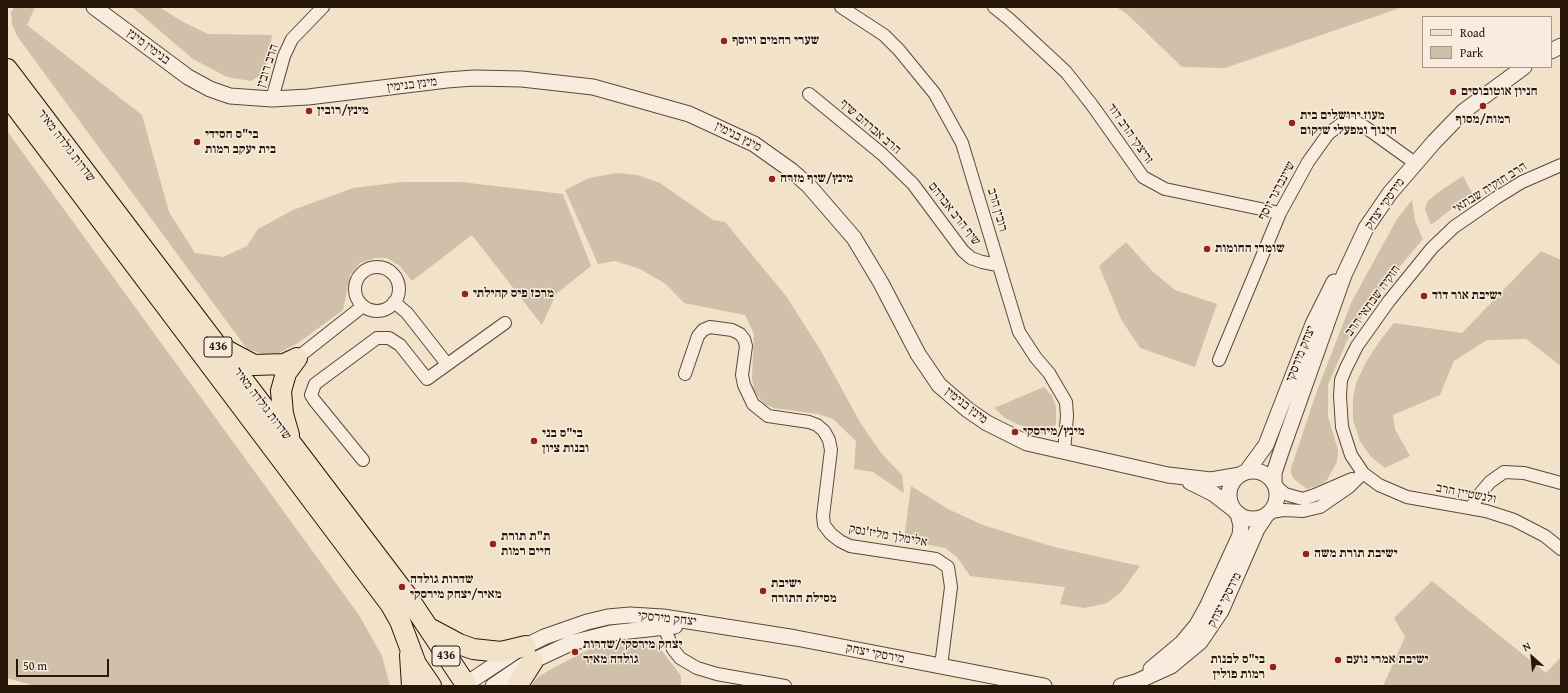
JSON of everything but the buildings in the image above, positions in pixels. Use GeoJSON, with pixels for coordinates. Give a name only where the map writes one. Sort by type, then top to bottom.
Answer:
{"type":"FeatureCollection","features":[{"type":"Feature","properties":{"kind":"main road","name":"שדרות גולדה מאיר"},"geometry":{"type":"LineString","coordinates":[[7,69],[407,596],[466,685]]}},
{"type":"Feature","properties":{"kind":"main road","name":"שדרות גולדה מאיר"},"geometry":{"type":"LineString","coordinates":[[7,95],[391,605],[400,621],[409,649],[416,664],[432,686]]}},
{"type":"Feature","properties":{"kind":"main road"},"geometry":{"type":"LineString","coordinates":[[212,339],[234,355],[254,365],[284,364],[297,358]]}},
{"type":"Feature","properties":{"kind":"main road"},"geometry":{"type":"LineString","coordinates":[[293,446],[283,414],[281,391],[286,373],[297,358]]}},
{"type":"Feature","properties":{"kind":"main road"},"geometry":{"type":"LineString","coordinates":[[427,626],[459,644],[473,649],[529,653],[517,686]]}},
{"type":"Feature","properties":{"kind":"main road"},"geometry":{"type":"LineString","coordinates":[[409,649],[412,686]]}},
{"type":"Feature","properties":{"kind":"street","name":"בנימין מינץ"},"geometry":{"type":"LineString","coordinates":[[94,7],[173,66]]}},
{"type":"Feature","properties":{"kind":"street","name":"בנימין מינץ"},"geometry":{"type":"LineString","coordinates":[[113,7],[173,66]]}},
{"type":"Feature","properties":{"kind":"street","name":"הרב רובין"},"geometry":{"type":"LineString","coordinates":[[272,99],[284,56],[292,39],[323,7]]}},
{"type":"Feature","properties":{"kind":"street","name":"רובין הרב"},"geometry":{"type":"LineString","coordinates":[[841,7],[884,35],[920,73],[935,94],[962,143],[998,265],[1020,332],[1036,358],[1049,373],[1066,402],[1067,416],[1064,452]]}},
{"type":"Feature","properties":{"kind":"street","name":"זריצקי הרב דוד"},"geometry":{"type":"LineString","coordinates":[[994,7],[1066,72],[1092,105],[1143,177],[1165,189],[1280,213]]}},
{"type":"Feature","properties":{"kind":"street"},"geometry":{"type":"LineString","coordinates":[[1552,50],[1561,46]]}},
{"type":"Feature","properties":{"kind":"street","name":"מינץ בנימין"},"geometry":{"type":"LineString","coordinates":[[173,66],[188,77],[210,89],[230,96],[272,99],[326,96],[474,78],[541,80],[593,87],[689,114],[731,132],[754,144],[792,170],[825,203],[854,238],[881,283],[918,354],[939,385],[968,410],[998,430],[1027,443],[1176,476]]}},
{"type":"Feature","properties":{"kind":"street","name":"מירסקי יצחק"},"geometry":{"type":"LineString","coordinates":[[1306,382],[1344,275],[1360,239],[1390,193],[1415,163],[1464,111],[1523,68]]}},
{"type":"Feature","properties":{"kind":"street","name":"הרב אברהם שיף"},"geometry":{"type":"LineString","coordinates":[[809,94],[882,154],[913,184]]}},
{"type":"Feature","properties":{"kind":"street","name":"שיינברגר יוסף"},"geometry":{"type":"LineString","coordinates":[[1219,360],[1280,213],[1308,162],[1328,134],[1341,124],[1356,122],[1366,127],[1415,163]]}},
{"type":"Feature","properties":{"kind":"street","name":"הרב חזקיה שבתאי"},"geometry":{"type":"LineString","coordinates":[[1438,242],[1454,227],[1496,198],[1522,182],[1561,165]]}},
{"type":"Feature","properties":{"kind":"street","name":"שיף הרב אברהם"},"geometry":{"type":"LineString","coordinates":[[913,184],[971,258],[998,265]]}},
{"type":"Feature","properties":{"kind":"street","name":"יצחק מירסקי"},"geometry":{"type":"LineString","coordinates":[[1244,473],[1266,445],[1296,364],[1326,296],[1360,239]]}},
{"type":"Feature","properties":{"kind":"street","name":"חזקיה שבתאי הרב"},"geometry":{"type":"LineString","coordinates":[[1363,473],[1351,455],[1342,427],[1340,402],[1341,380],[1357,346],[1374,320],[1438,242]]}},
{"type":"Feature","properties":{"kind":"street"},"geometry":{"type":"LineString","coordinates":[[380,267],[393,274],[397,280],[399,291],[394,302],[386,309],[375,311],[363,306],[355,294],[357,278],[369,268],[380,267]]}},
{"type":"Feature","properties":{"kind":"street"},"geometry":{"type":"LineString","coordinates":[[394,302],[407,313],[447,364]]}},
{"type":"Feature","properties":{"kind":"street"},"geometry":{"type":"LineString","coordinates":[[297,358],[363,306]]}},
{"type":"Feature","properties":{"kind":"street"},"geometry":{"type":"LineString","coordinates":[[363,460],[314,400],[311,394],[316,384],[377,338],[389,338],[400,345],[427,379],[505,323]]}},
{"type":"Feature","properties":{"kind":"street","name":"אלימלך מליז'נסק"},"geometry":{"type":"LineString","coordinates":[[685,374],[698,336],[703,330],[710,327],[732,330],[740,334],[744,339],[746,346],[742,374],[744,385],[753,404],[768,416],[809,422],[817,425],[824,431],[829,440],[831,450],[823,516],[824,525],[831,534],[850,546],[936,559],[948,567],[951,587],[941,666]]}},
{"type":"Feature","properties":{"kind":"street","name":"יצחק מירסקי"},"geometry":{"type":"LineString","coordinates":[[1275,484],[1276,466],[1306,382]]}},
{"type":"Feature","properties":{"kind":"street"},"geometry":{"type":"LineString","coordinates":[[1176,476],[1211,480],[1244,473],[1262,472],[1291,496],[1308,498],[1363,473]]}},
{"type":"Feature","properties":{"kind":"street"},"geometry":{"type":"LineString","coordinates":[[1472,508],[1478,495],[1490,482],[1504,472],[1524,473],[1561,483]]}},
{"type":"Feature","properties":{"kind":"street"},"geometry":{"type":"LineString","coordinates":[[1136,682],[1182,643],[1198,624],[1220,582],[1240,535],[1241,525],[1228,493],[1234,480],[1244,473]]}},
{"type":"Feature","properties":{"kind":"street"},"geometry":{"type":"LineString","coordinates":[[1176,476],[1201,486],[1235,511],[1251,520],[1284,510],[1303,511],[1320,507],[1349,487],[1363,473]]}},
{"type":"Feature","properties":{"kind":"street","name":"ולנשטיין הרב"},"geometry":{"type":"LineString","coordinates":[[1363,473],[1379,485],[1407,497],[1472,508],[1500,515],[1521,523],[1545,536],[1561,549]]}},
{"type":"Feature","properties":{"kind":"street"},"geometry":{"type":"LineString","coordinates":[[1268,514],[1278,500],[1275,484]]}},
{"type":"Feature","properties":{"kind":"street","name":"מירסקי יצחק"},"geometry":{"type":"LineString","coordinates":[[1121,686],[1136,682],[1171,666],[1200,642],[1221,611],[1257,529],[1268,514]]}},
{"type":"Feature","properties":{"kind":"street","name":"יצחק מירסקי"},"geometry":{"type":"LineString","coordinates":[[493,686],[529,653],[565,628],[608,616],[630,615],[664,617],[706,623]]}},
{"type":"Feature","properties":{"kind":"street","name":"מירסקי יצחק"},"geometry":{"type":"LineString","coordinates":[[706,623],[1044,686]]}},
{"type":"Feature","properties":{"kind":"street","name":"יצחק מירסקי"},"geometry":{"type":"LineString","coordinates":[[466,685],[529,653],[591,637],[637,628],[706,623]]}},
{"type":"Feature","properties":{"kind":"street"},"geometry":{"type":"LineString","coordinates":[[664,627],[673,650],[680,658],[697,668],[717,674],[785,686]]}},
{"type":"Feature","properties":{"kind":"green space"},"geometry":{"type":"Polygon","coordinates":[[[15,7],[35,7],[27,25],[142,115],[169,212],[195,253],[223,257],[247,246],[258,229],[293,210],[353,188],[402,182],[461,182],[563,194],[591,266],[556,294],[542,325],[472,235],[412,281],[400,266],[387,258],[375,258],[360,263],[350,275],[343,310],[298,343],[279,353],[263,354],[247,349],[17,36],[12,24],[11,12],[15,7]]]}},
{"type":"Feature","properties":{"kind":"green space"},"geometry":{"type":"Polygon","coordinates":[[[132,7],[159,7],[183,22],[208,34],[272,35],[269,57],[262,74],[251,81],[227,77],[193,59],[132,7]]]}},
{"type":"Feature","properties":{"kind":"green space"},"geometry":{"type":"Polygon","coordinates":[[[1116,7],[1403,7],[1225,68],[1182,67],[1126,13],[1116,7]]]}},
{"type":"Feature","properties":{"kind":"green space"},"geometry":{"type":"Polygon","coordinates":[[[7,131],[359,615],[382,656],[390,686],[35,686],[7,678],[7,131]]]}},
{"type":"Feature","properties":{"kind":"green space"},"geometry":{"type":"Polygon","coordinates":[[[617,173],[637,175],[660,183],[713,220],[725,222],[786,296],[821,351],[861,424],[881,453],[902,475],[904,493],[873,472],[854,469],[856,441],[833,419],[818,414],[774,408],[764,404],[754,391],[752,377],[754,334],[745,315],[684,303],[666,284],[640,269],[615,261],[598,264],[565,190],[589,178],[617,173]]]}},
{"type":"Feature","properties":{"kind":"green space"},"geometry":{"type":"Polygon","coordinates":[[[1463,176],[1472,193],[1431,225],[1425,210],[1427,202],[1437,193],[1463,176]]]}},
{"type":"Feature","properties":{"kind":"green space"},"geometry":{"type":"Polygon","coordinates":[[[1412,200],[1415,221],[1423,239],[1376,295],[1347,341],[1328,385],[1328,417],[1338,450],[1337,462],[1327,480],[1322,484],[1307,489],[1294,479],[1291,473],[1291,468],[1318,388],[1352,301],[1397,219],[1412,200]]]}},
{"type":"Feature","properties":{"kind":"green space"},"geometry":{"type":"Polygon","coordinates":[[[1126,242],[1152,271],[1175,290],[1217,304],[1195,367],[1140,348],[1121,319],[1099,266],[1126,242]]]}},
{"type":"Feature","properties":{"kind":"green space"},"geometry":{"type":"Polygon","coordinates":[[[1541,251],[1561,260],[1561,366],[1526,339],[1487,340],[1454,361],[1440,395],[1393,415],[1395,429],[1410,456],[1385,468],[1371,457],[1360,441],[1353,420],[1353,398],[1356,383],[1366,362],[1379,342],[1394,323],[1462,333],[1541,251]]]}},
{"type":"Feature","properties":{"kind":"green space"},"geometry":{"type":"Polygon","coordinates":[[[1044,387],[1052,396],[1056,407],[1056,424],[1051,431],[1043,434],[1017,424],[1005,418],[994,408],[1044,387]]]}},
{"type":"Feature","properties":{"kind":"green space"},"geometry":{"type":"Polygon","coordinates":[[[911,486],[948,509],[983,525],[1054,547],[1140,566],[1121,592],[1107,603],[1085,608],[1060,604],[1065,587],[970,576],[957,557],[945,548],[904,540],[911,486]]]}},
{"type":"Feature","properties":{"kind":"green space"},"geometry":{"type":"Polygon","coordinates":[[[1432,581],[1546,673],[1561,657],[1561,686],[1383,686],[1405,637],[1394,618],[1432,581]]]}},
{"type":"Feature","properties":{"kind":"green space"},"geometry":{"type":"Polygon","coordinates":[[[637,640],[656,643],[681,676],[681,686],[531,686],[538,677],[590,649],[637,640]]]}},
{"type":"Feature","properties":{"kind":"place","name":"שערי רחמים ויוסף"},"geometry":{"type":"Point","coordinates":[724,41]}},
{"type":"Feature","properties":{"kind":"place","name":"חניון אוטובוסים"},"geometry":{"type":"Point","coordinates":[1453,92]}},
{"type":"Feature","properties":{"kind":"place","name":"רמות/מסוף"},"geometry":{"type":"Point","coordinates":[1483,106]}},
{"type":"Feature","properties":{"kind":"place","name":"מינץ/רובין"},"geometry":{"type":"Point","coordinates":[309,111]}},
{"type":"Feature","properties":{"kind":"place","name":"מעוז ירושלים בית חינוך ומפעלי שיקום"},"geometry":{"type":"Point","coordinates":[1292,123]}},
{"type":"Feature","properties":{"kind":"place","name":"בי\"ס חסידי בית יעקב רמות"},"geometry":{"type":"Point","coordinates":[197,142]}},
{"type":"Feature","properties":{"kind":"place","name":"מינץ/שיף מזרח"},"geometry":{"type":"Point","coordinates":[772,179]}},
{"type":"Feature","properties":{"kind":"place","name":"שומרי החומות"},"geometry":{"type":"Point","coordinates":[1207,249]}},
{"type":"Feature","properties":{"kind":"place","name":"מרכז פיס קהילתי"},"geometry":{"type":"Point","coordinates":[465,294]}},
{"type":"Feature","properties":{"kind":"place","name":"ישיבת אור דוד"},"geometry":{"type":"Point","coordinates":[1424,296]}},
{"type":"Feature","properties":{"kind":"place","name":"מינץ/מירסקי"},"geometry":{"type":"Point","coordinates":[1015,432]}},
{"type":"Feature","properties":{"kind":"place","name":"בי\"ס בני ובנות ציון"},"geometry":{"type":"Point","coordinates":[534,441]}},
{"type":"Feature","properties":{"kind":"place","name":"ת\"ת תורת חיים רמות"},"geometry":{"type":"Point","coordinates":[493,544]}},
{"type":"Feature","properties":{"kind":"place","name":"ישיבת תורת משה"},"geometry":{"type":"Point","coordinates":[1306,554]}},
{"type":"Feature","properties":{"kind":"place","name":"שדרות גולדה מאיר/יצחק מירסקי"},"geometry":{"type":"Point","coordinates":[402,587]}},
{"type":"Feature","properties":{"kind":"place","name":"ישיבת מסילת התורה"},"geometry":{"type":"Point","coordinates":[763,591]}},
{"type":"Feature","properties":{"kind":"place","name":"יצחק מירסקי/שדרות גולדה מאיר"},"geometry":{"type":"Point","coordinates":[575,652]}},
{"type":"Feature","properties":{"kind":"place","name":"ישיבת אמרי נועם"},"geometry":{"type":"Point","coordinates":[1338,660]}},
{"type":"Feature","properties":{"kind":"place","name":"בי\"ס לבנות רמות פולין"},"geometry":{"type":"Point","coordinates":[1273,667]}}]}
